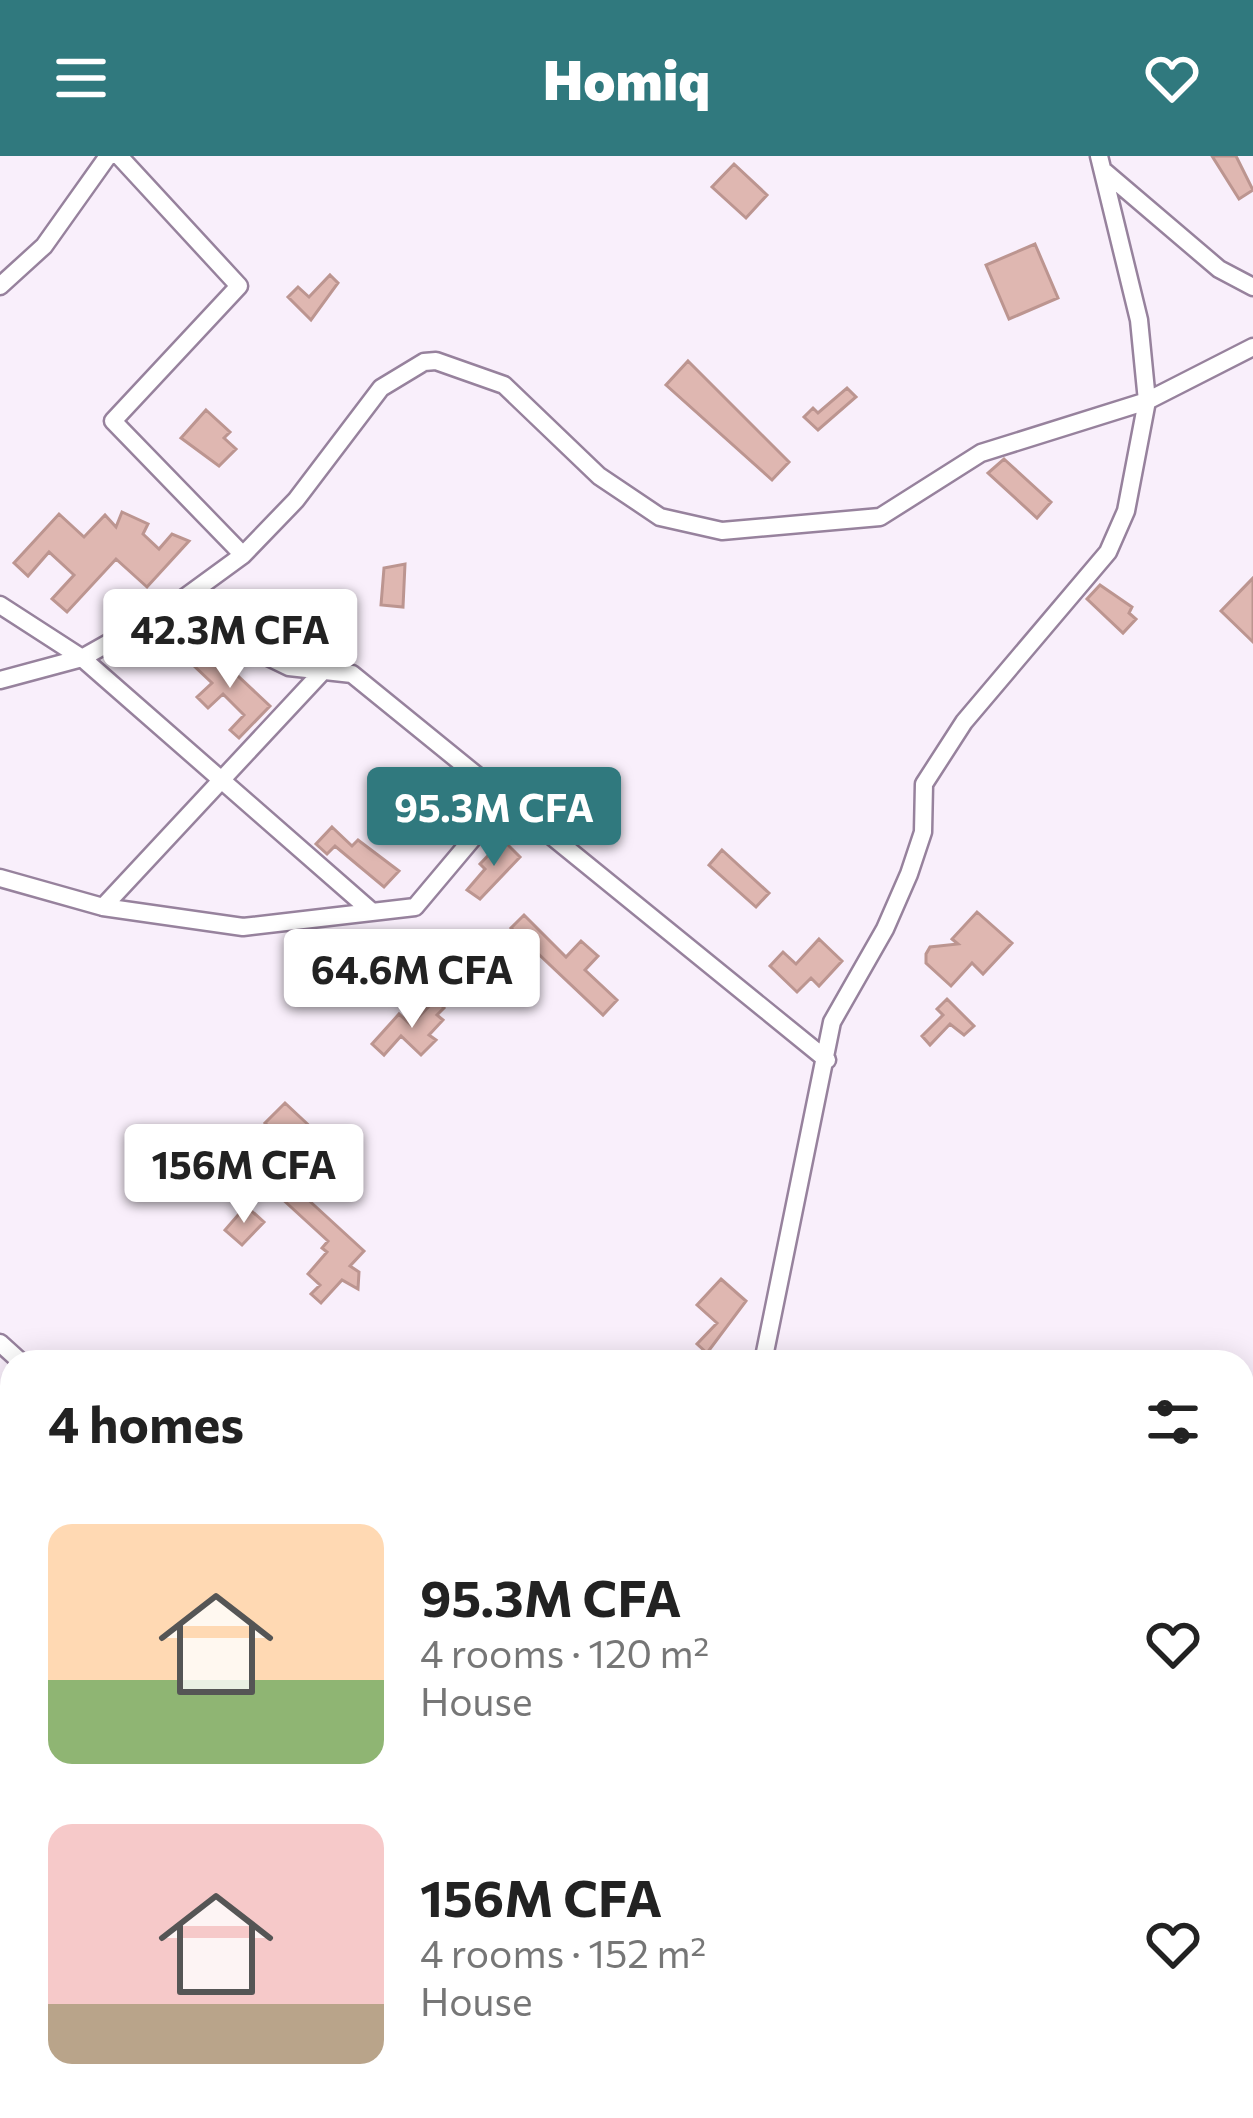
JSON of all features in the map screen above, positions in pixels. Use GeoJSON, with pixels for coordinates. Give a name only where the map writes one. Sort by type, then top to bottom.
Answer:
{"type":"FeatureCollection","features":[{"type":"Feature","properties":{"kind":"street"},"geometry":{"type":"LineString","coordinates":[[0,286],[44,246],[108,156]]}},
{"type":"Feature","properties":{"kind":"street"},"geometry":{"type":"LineString","coordinates":[[119,156],[239,286],[112,421],[243,555]]}},
{"type":"Feature","properties":{"kind":"street"},"geometry":{"type":"LineString","coordinates":[[1101,163],[1203,257],[1253,287]]}},
{"type":"Feature","properties":{"kind":"street"},"geometry":{"type":"LineString","coordinates":[[766,1350],[832,1022],[885,929],[923,832],[924,784],[964,722],[1108,552],[1126,511],[1147,400],[1139,320],[1101,163]]}},
{"type":"Feature","properties":{"kind":"street"},"geometry":{"type":"LineString","coordinates":[[0,680],[82,658],[169,609],[243,555],[296,500],[381,388],[424,362],[436,361],[504,385],[599,476],[660,517],[722,531],[880,517],[981,453],[1147,400],[1253,347]]}},
{"type":"Feature","properties":{"kind":"street"},"geometry":{"type":"LineString","coordinates":[[0,605],[82,658],[370,910]]}},
{"type":"Feature","properties":{"kind":"street"},"geometry":{"type":"LineString","coordinates":[[169,609],[289,667],[352,674],[827,1060]]}},
{"type":"Feature","properties":{"kind":"street"},"geometry":{"type":"LineString","coordinates":[[104,907],[324,670]]}},
{"type":"Feature","properties":{"kind":"street"},"geometry":{"type":"LineString","coordinates":[[0,878],[104,907],[243,927],[415,907],[505,800]]}},
{"type":"Feature","properties":{"kind":"building"},"geometry":{"type":"Polygon","coordinates":[[[1212,156],[1236,156],[1253,190],[1239,199],[1212,156]]]}},
{"type":"Feature","properties":{"kind":"building"},"geometry":{"type":"Polygon","coordinates":[[[734,164],[767,195],[746,218],[712,187],[734,164]]]}},
{"type":"Feature","properties":{"kind":"building"},"geometry":{"type":"Polygon","coordinates":[[[1035,244],[1058,298],[1009,319],[986,265],[1035,244]]]}},
{"type":"Feature","properties":{"kind":"building"},"geometry":{"type":"Polygon","coordinates":[[[330,275],[338,283],[311,320],[288,297],[298,287],[309,297],[330,275]]]}},
{"type":"Feature","properties":{"kind":"building"},"geometry":{"type":"Polygon","coordinates":[[[688,361],[789,462],[772,480],[666,385],[688,361]]]}},
{"type":"Feature","properties":{"kind":"building"},"geometry":{"type":"Polygon","coordinates":[[[847,388],[856,397],[818,430],[804,417],[813,408],[818,413],[847,388]]]}},
{"type":"Feature","properties":{"kind":"building"},"geometry":{"type":"Polygon","coordinates":[[[206,410],[230,432],[224,438],[236,449],[219,466],[181,438],[206,410]]]}},
{"type":"Feature","properties":{"kind":"building"},"geometry":{"type":"Polygon","coordinates":[[[1004,459],[1051,502],[1037,518],[988,473],[1004,459]]]}},
{"type":"Feature","properties":{"kind":"building"},"geometry":{"type":"Polygon","coordinates":[[[122,512],[148,524],[143,534],[159,549],[172,534],[189,541],[147,587],[116,559],[67,612],[52,599],[74,575],[49,552],[28,576],[14,563],[59,514],[84,537],[105,515],[116,527],[122,512]]]}},
{"type":"Feature","properties":{"kind":"building"},"geometry":{"type":"Polygon","coordinates":[[[405,564],[403,607],[381,605],[384,568],[405,564]]]}},
{"type":"Feature","properties":{"kind":"building"},"geometry":{"type":"Polygon","coordinates":[[[1253,578],[1253,642],[1221,611],[1253,578]]]}},
{"type":"Feature","properties":{"kind":"building"},"geometry":{"type":"Polygon","coordinates":[[[1100,585],[1132,607],[1129,613],[1136,619],[1123,633],[1087,599],[1100,585]]]}},
{"type":"Feature","properties":{"kind":"building"},"geometry":{"type":"Polygon","coordinates":[[[208,648],[270,706],[239,738],[230,730],[244,715],[223,694],[208,708],[197,697],[212,683],[192,664],[208,648]]]}},
{"type":"Feature","properties":{"kind":"building"},"geometry":{"type":"Polygon","coordinates":[[[332,827],[352,846],[358,840],[399,871],[384,887],[335,846],[327,854],[316,844],[332,827]]]}},
{"type":"Feature","properties":{"kind":"building"},"geometry":{"type":"Polygon","coordinates":[[[503,840],[520,857],[480,899],[467,890],[485,869],[480,864],[503,840]]]}},
{"type":"Feature","properties":{"kind":"building"},"geometry":{"type":"Polygon","coordinates":[[[722,850],[769,893],[756,907],[709,865],[722,850]]]}},
{"type":"Feature","properties":{"kind":"building"},"geometry":{"type":"Polygon","coordinates":[[[977,912],[1012,943],[983,974],[972,963],[951,986],[926,963],[926,954],[930,947],[958,944],[952,939],[977,912]]]}},
{"type":"Feature","properties":{"kind":"building"},"geometry":{"type":"Polygon","coordinates":[[[524,915],[566,957],[581,941],[598,956],[585,970],[617,1000],[603,1015],[511,928],[524,915]]]}},
{"type":"Feature","properties":{"kind":"building"},"geometry":{"type":"Polygon","coordinates":[[[819,939],[842,961],[819,986],[811,978],[797,992],[770,966],[783,952],[796,964],[819,939]]]}},
{"type":"Feature","properties":{"kind":"building"},"geometry":{"type":"Polygon","coordinates":[[[436,999],[444,1008],[437,1015],[443,1020],[429,1035],[436,1040],[421,1055],[401,1036],[384,1055],[372,1044],[399,1014],[411,1025],[436,999]]]}},
{"type":"Feature","properties":{"kind":"building"},"geometry":{"type":"Polygon","coordinates":[[[947,999],[974,1026],[964,1035],[950,1024],[930,1045],[922,1036],[943,1015],[937,1009],[947,999]]]}},
{"type":"Feature","properties":{"kind":"building"},"geometry":{"type":"Polygon","coordinates":[[[285,1103],[316,1132],[310,1139],[318,1146],[304,1160],[265,1123],[285,1103]]]}},
{"type":"Feature","properties":{"kind":"building"},"geometry":{"type":"Polygon","coordinates":[[[291,1184],[364,1251],[350,1266],[359,1272],[358,1289],[342,1280],[321,1303],[311,1294],[320,1285],[308,1274],[327,1252],[322,1248],[328,1241],[279,1196],[291,1184]]]}},
{"type":"Feature","properties":{"kind":"building"},"geometry":{"type":"Polygon","coordinates":[[[246,1206],[264,1222],[242,1245],[225,1230],[246,1206]]]}},
{"type":"Feature","properties":{"kind":"building"},"geometry":{"type":"Polygon","coordinates":[[[721,1279],[746,1301],[709,1350],[697,1344],[717,1323],[697,1305],[721,1279]]]}}]}
